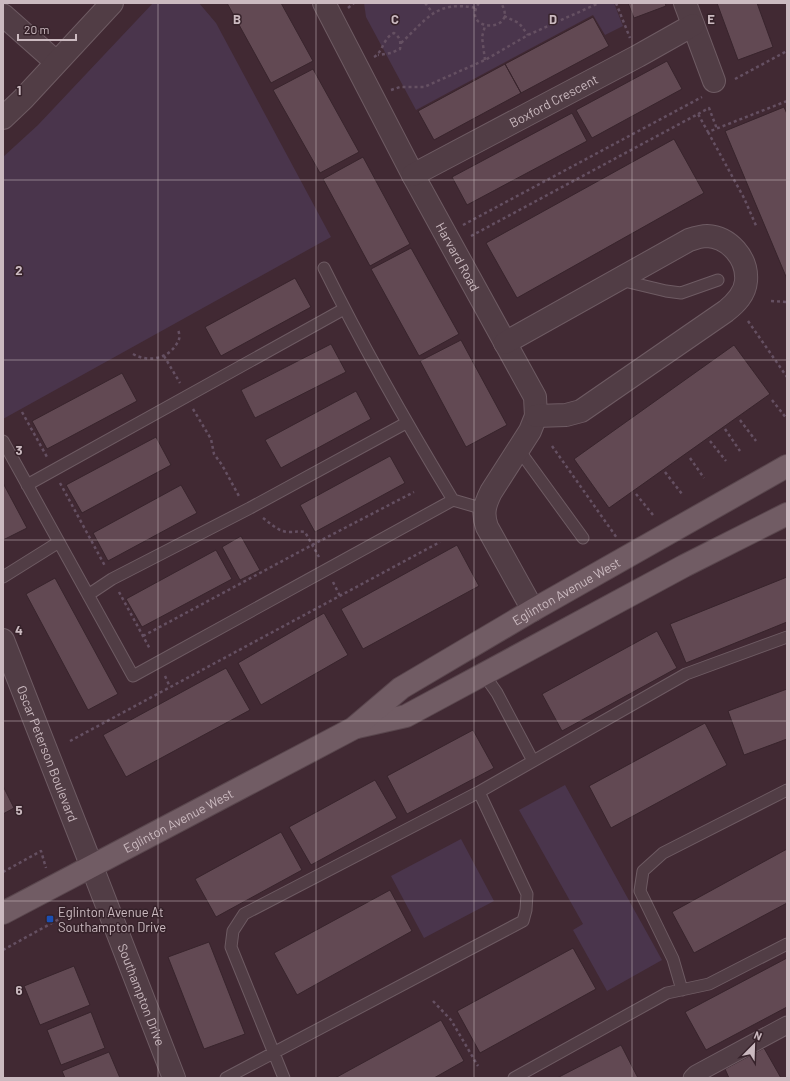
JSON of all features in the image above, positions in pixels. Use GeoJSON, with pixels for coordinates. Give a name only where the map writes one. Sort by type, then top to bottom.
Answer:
{"type":"FeatureCollection","features":[{"type":"Feature","properties":{"kind":"main road","name":"Eglinton Avenue West"},"geometry":{"type":"LineString","coordinates":[[3,913],[354,728],[401,688],[533,610],[787,466]]}},
{"type":"Feature","properties":{"kind":"main road","name":"Eglinton Avenue West"},"geometry":{"type":"LineString","coordinates":[[354,728],[406,716],[483,673],[684,566],[787,514]]}},
{"type":"Feature","properties":{"kind":"street"},"geometry":{"type":"LineString","coordinates":[[3,118],[23,99],[112,3]]}},
{"type":"Feature","properties":{"kind":"street","name":"Harvard Road"},"geometry":{"type":"LineString","coordinates":[[324,3],[413,176],[534,397],[536,416]]}},
{"type":"Feature","properties":{"kind":"street"},"geometry":{"type":"LineString","coordinates":[[685,3],[716,86]]}},
{"type":"Feature","properties":{"kind":"street"},"geometry":{"type":"LineString","coordinates":[[3,15],[56,62]]}},
{"type":"Feature","properties":{"kind":"street","name":"Boxford Crescent"},"geometry":{"type":"LineString","coordinates":[[413,176],[638,56],[692,25]]}},
{"type":"Feature","properties":{"kind":"street"},"geometry":{"type":"LineString","coordinates":[[505,343],[689,240],[706,236],[720,239],[733,246],[742,261],[746,272],[746,280],[741,296],[737,302],[581,411],[566,415],[536,416],[530,431],[519,450],[491,492],[484,509],[484,520],[486,527],[533,610]]}},
{"type":"Feature","properties":{"kind":"street","name":"Oscar Peterson Boulevard"},"geometry":{"type":"LineString","coordinates":[[3,640],[92,867]]}},
{"type":"Feature","properties":{"kind":"street","name":"Southampton Drive"},"geometry":{"type":"LineString","coordinates":[[92,867],[174,1078]]}},
{"type":"Feature","properties":{"kind":"street"},"geometry":{"type":"LineString","coordinates":[[692,1078],[696,1074],[787,1024]]}},
{"type":"Feature","properties":{"kind":"lane"},"geometry":{"type":"LineString","coordinates":[[324,268],[406,423],[453,500],[484,509]]}},
{"type":"Feature","properties":{"kind":"lane"},"geometry":{"type":"LineString","coordinates":[[618,279],[666,291],[681,293],[718,280]]}},
{"type":"Feature","properties":{"kind":"lane"},"geometry":{"type":"LineString","coordinates":[[27,485],[344,308]]}},
{"type":"Feature","properties":{"kind":"lane"},"geometry":{"type":"LineString","coordinates":[[88,595],[112,579],[250,508],[406,423]]}},
{"type":"Feature","properties":{"kind":"lane"},"geometry":{"type":"LineString","coordinates":[[3,441],[133,676],[453,500]]}},
{"type":"Feature","properties":{"kind":"lane"},"geometry":{"type":"LineString","coordinates":[[519,450],[583,538]]}},
{"type":"Feature","properties":{"kind":"lane"},"geometry":{"type":"LineString","coordinates":[[3,577],[59,542]]}},
{"type":"Feature","properties":{"kind":"lane"},"geometry":{"type":"LineString","coordinates":[[284,1078],[231,947],[233,931],[244,914],[478,792],[686,674],[787,637]]}},
{"type":"Feature","properties":{"kind":"lane"},"geometry":{"type":"LineString","coordinates":[[483,673],[497,693],[533,761]]}},
{"type":"Feature","properties":{"kind":"lane"},"geometry":{"type":"LineString","coordinates":[[682,990],[673,959],[640,891],[643,871],[663,854],[787,790]]}},
{"type":"Feature","properties":{"kind":"lane"},"geometry":{"type":"LineString","coordinates":[[226,1078],[523,921],[526,910],[527,894],[478,792]]}},
{"type":"Feature","properties":{"kind":"lane"},"geometry":{"type":"LineString","coordinates":[[514,1078],[667,994],[709,984],[787,944]]}},
{"type":"Feature","properties":{"kind":"path"},"geometry":{"type":"LineString","coordinates":[[425,3],[433,13]]}},
{"type":"Feature","properties":{"kind":"path"},"geometry":{"type":"LineString","coordinates":[[479,3],[476,8],[476,15],[479,22],[485,26],[493,27],[500,23],[504,16],[504,8],[501,3]]}},
{"type":"Feature","properties":{"kind":"path"},"geometry":{"type":"LineString","coordinates":[[372,96],[400,87],[424,87],[485,60],[528,35],[599,3]]}},
{"type":"Feature","properties":{"kind":"path"},"geometry":{"type":"LineString","coordinates":[[616,3],[638,56]]}},
{"type":"Feature","properties":{"kind":"path"},"geometry":{"type":"LineString","coordinates":[[401,43],[433,13],[449,6],[462,5],[476,8]]}},
{"type":"Feature","properties":{"kind":"path"},"geometry":{"type":"LineString","coordinates":[[504,16],[519,23],[528,35]]}},
{"type":"Feature","properties":{"kind":"path"},"geometry":{"type":"LineString","coordinates":[[485,26],[482,37],[485,60]]}},
{"type":"Feature","properties":{"kind":"path"},"geometry":{"type":"LineString","coordinates":[[356,66],[378,55],[391,53],[400,49],[401,43],[398,36],[394,34],[388,36],[378,55]]}},
{"type":"Feature","properties":{"kind":"path"},"geometry":{"type":"LineString","coordinates":[[446,234],[716,86],[787,51]]}},
{"type":"Feature","properties":{"kind":"path"},"geometry":{"type":"LineString","coordinates":[[708,132],[787,101]]}},
{"type":"Feature","properties":{"kind":"path"},"geometry":{"type":"LineString","coordinates":[[471,236],[709,108],[717,129]]}},
{"type":"Feature","properties":{"kind":"path"},"geometry":{"type":"LineString","coordinates":[[698,114],[744,198],[757,228]]}},
{"type":"Feature","properties":{"kind":"path"},"geometry":{"type":"LineString","coordinates":[[771,301],[787,302]]}},
{"type":"Feature","properties":{"kind":"path"},"geometry":{"type":"LineString","coordinates":[[748,321],[787,377]]}},
{"type":"Feature","properties":{"kind":"path"},"geometry":{"type":"LineString","coordinates":[[133,354],[150,359],[164,356],[173,350],[179,339],[178,330]]}},
{"type":"Feature","properties":{"kind":"path"},"geometry":{"type":"LineString","coordinates":[[164,356],[211,439],[214,454],[222,465],[240,498],[250,508],[279,530],[288,532],[297,530],[305,532],[340,596]]}},
{"type":"Feature","properties":{"kind":"path"},"geometry":{"type":"LineString","coordinates":[[772,400],[787,420]]}},
{"type":"Feature","properties":{"kind":"path"},"geometry":{"type":"LineString","coordinates":[[22,412],[170,687]]}},
{"type":"Feature","properties":{"kind":"path"},"geometry":{"type":"LineString","coordinates":[[740,420],[756,441]]}},
{"type":"Feature","properties":{"kind":"path"},"geometry":{"type":"LineString","coordinates":[[725,428],[740,452]]}},
{"type":"Feature","properties":{"kind":"path"},"geometry":{"type":"LineString","coordinates":[[710,441],[726,461]]}},
{"type":"Feature","properties":{"kind":"path"},"geometry":{"type":"LineString","coordinates":[[552,446],[617,538]]}},
{"type":"Feature","properties":{"kind":"path"},"geometry":{"type":"LineString","coordinates":[[690,458],[704,478]]}},
{"type":"Feature","properties":{"kind":"path"},"geometry":{"type":"LineString","coordinates":[[665,472],[682,494]]}},
{"type":"Feature","properties":{"kind":"path"},"geometry":{"type":"LineString","coordinates":[[143,636],[414,492]]}},
{"type":"Feature","properties":{"kind":"path"},"geometry":{"type":"LineString","coordinates":[[636,494],[653,515]]}},
{"type":"Feature","properties":{"kind":"path"},"geometry":{"type":"LineString","coordinates":[[70,741],[440,542]]}},
{"type":"Feature","properties":{"kind":"path"},"geometry":{"type":"LineString","coordinates":[[3,872],[41,851]]}},
{"type":"Feature","properties":{"kind":"path"},"geometry":{"type":"LineString","coordinates":[[3,950],[61,918]]}},
{"type":"Feature","properties":{"kind":"path"},"geometry":{"type":"LineString","coordinates":[[433,1001],[451,1020],[478,1066]]}},
{"type":"Feature","properties":{"kind":"shaded area"},"geometry":{"type":"Polygon","coordinates":[[[153,3],[199,3],[216,23],[331,237],[3,419],[3,157],[38,125],[153,3]]]}},
{"type":"Feature","properties":{"kind":"shaded area"},"geometry":{"type":"Polygon","coordinates":[[[364,3],[614,3],[623,26],[605,35],[593,15],[416,110],[366,17],[364,3]]]}},
{"type":"Feature","properties":{"kind":"shaded area"},"geometry":{"type":"Polygon","coordinates":[[[565,785],[662,960],[607,991],[573,930],[583,924],[519,810],[565,785]]]}},
{"type":"Feature","properties":{"kind":"shaded area"},"geometry":{"type":"Polygon","coordinates":[[[461,839],[494,901],[424,938],[391,876],[461,839]]]}},
{"type":"Feature","properties":{"kind":"building"},"geometry":{"type":"Polygon","coordinates":[[[227,3],[281,3],[313,61],[271,83],[227,3]]]}},
{"type":"Feature","properties":{"kind":"building"},"geometry":{"type":"Polygon","coordinates":[[[628,3],[665,3],[666,6],[634,18],[628,3]]]}},
{"type":"Feature","properties":{"kind":"building"},"geometry":{"type":"Polygon","coordinates":[[[717,3],[757,3],[773,47],[738,60],[717,3]]]}},
{"type":"Feature","properties":{"kind":"building"},"geometry":{"type":"Polygon","coordinates":[[[593,17],[609,46],[521,93],[505,64],[593,17]]]}},
{"type":"Feature","properties":{"kind":"building"},"geometry":{"type":"Polygon","coordinates":[[[667,61],[682,89],[592,138],[576,110],[667,61]]]}},
{"type":"Feature","properties":{"kind":"building"},"geometry":{"type":"Polygon","coordinates":[[[505,64],[521,93],[434,140],[418,111],[505,64]]]}},
{"type":"Feature","properties":{"kind":"building"},"geometry":{"type":"Polygon","coordinates":[[[313,69],[359,152],[320,173],[273,90],[313,69]]]}},
{"type":"Feature","properties":{"kind":"building"},"geometry":{"type":"Polygon","coordinates":[[[784,107],[787,114],[787,279],[725,131],[784,107]]]}},
{"type":"Feature","properties":{"kind":"building"},"geometry":{"type":"Polygon","coordinates":[[[572,113],[587,141],[467,205],[452,177],[572,113]]]}},
{"type":"Feature","properties":{"kind":"building"},"geometry":{"type":"Polygon","coordinates":[[[674,139],[704,193],[517,298],[486,243],[674,139]]]}},
{"type":"Feature","properties":{"kind":"building"},"geometry":{"type":"Polygon","coordinates":[[[363,157],[410,244],[370,266],[323,179],[363,157]]]}},
{"type":"Feature","properties":{"kind":"building"},"geometry":{"type":"Polygon","coordinates":[[[411,248],[459,334],[419,356],[371,269],[411,248]]]}},
{"type":"Feature","properties":{"kind":"building"},"geometry":{"type":"Polygon","coordinates":[[[295,278],[311,307],[221,356],[205,327],[295,278]]]}},
{"type":"Feature","properties":{"kind":"building"},"geometry":{"type":"Polygon","coordinates":[[[461,340],[507,425],[466,447],[420,361],[461,340]]]}},
{"type":"Feature","properties":{"kind":"building"},"geometry":{"type":"Polygon","coordinates":[[[331,344],[346,372],[255,418],[241,390],[331,344]]]}},
{"type":"Feature","properties":{"kind":"building"},"geometry":{"type":"Polygon","coordinates":[[[734,345],[770,394],[609,508],[574,459],[734,345]]]}},
{"type":"Feature","properties":{"kind":"building"},"geometry":{"type":"Polygon","coordinates":[[[122,373],[137,401],[47,449],[32,421],[122,373]]]}},
{"type":"Feature","properties":{"kind":"building"},"geometry":{"type":"Polygon","coordinates":[[[356,391],[371,419],[281,468],[265,440],[356,391]]]}},
{"type":"Feature","properties":{"kind":"building"},"geometry":{"type":"Polygon","coordinates":[[[156,437],[171,465],[82,513],[66,485],[156,437]]]}},
{"type":"Feature","properties":{"kind":"building"},"geometry":{"type":"Polygon","coordinates":[[[390,456],[405,483],[315,532],[300,505],[390,456]]]}},
{"type":"Feature","properties":{"kind":"building"},"geometry":{"type":"Polygon","coordinates":[[[3,483],[27,528],[3,540],[3,483]]]}},
{"type":"Feature","properties":{"kind":"building"},"geometry":{"type":"Polygon","coordinates":[[[181,485],[197,513],[108,561],[93,533],[181,485]]]}},
{"type":"Feature","properties":{"kind":"building"},"geometry":{"type":"Polygon","coordinates":[[[241,536],[260,570],[240,580],[222,547],[241,536]]]}},
{"type":"Feature","properties":{"kind":"building"},"geometry":{"type":"Polygon","coordinates":[[[457,545],[479,586],[363,649],[341,609],[457,545]]]}},
{"type":"Feature","properties":{"kind":"building"},"geometry":{"type":"Polygon","coordinates":[[[216,550],[232,579],[142,627],[126,599],[216,550]]]}},
{"type":"Feature","properties":{"kind":"building"},"geometry":{"type":"Polygon","coordinates":[[[787,577],[787,622],[686,663],[670,624],[787,577]]]}},
{"type":"Feature","properties":{"kind":"building"},"geometry":{"type":"Polygon","coordinates":[[[55,578],[118,694],[88,710],[26,594],[55,578]]]}},
{"type":"Feature","properties":{"kind":"building"},"geometry":{"type":"Polygon","coordinates":[[[324,613],[348,655],[261,705],[238,663],[324,613]]]}},
{"type":"Feature","properties":{"kind":"building"},"geometry":{"type":"Polygon","coordinates":[[[657,631],[677,668],[562,731],[542,694],[657,631]]]}},
{"type":"Feature","properties":{"kind":"building"},"geometry":{"type":"Polygon","coordinates":[[[226,668],[250,710],[126,777],[103,735],[226,668]]]}},
{"type":"Feature","properties":{"kind":"building"},"geometry":{"type":"Polygon","coordinates":[[[787,689],[787,739],[744,755],[728,711],[787,689]]]}},
{"type":"Feature","properties":{"kind":"building"},"geometry":{"type":"Polygon","coordinates":[[[705,723],[727,765],[611,828],[589,786],[705,723]]]}},
{"type":"Feature","properties":{"kind":"building"},"geometry":{"type":"Polygon","coordinates":[[[473,730],[494,768],[407,814],[387,776],[473,730]]]}},
{"type":"Feature","properties":{"kind":"building"},"geometry":{"type":"Polygon","coordinates":[[[375,780],[397,818],[311,865],[289,827],[375,780]]]}},
{"type":"Feature","properties":{"kind":"building"},"geometry":{"type":"Polygon","coordinates":[[[3,786],[14,808],[3,814],[3,786]]]}},
{"type":"Feature","properties":{"kind":"building"},"geometry":{"type":"Polygon","coordinates":[[[281,832],[302,870],[216,917],[195,879],[281,832]]]}},
{"type":"Feature","properties":{"kind":"building"},"geometry":{"type":"Polygon","coordinates":[[[787,849],[787,903],[694,953],[672,912],[787,849]]]}},
{"type":"Feature","properties":{"kind":"building"},"geometry":{"type":"Polygon","coordinates":[[[390,890],[412,931],[297,995],[274,953],[390,890]]]}},
{"type":"Feature","properties":{"kind":"building"},"geometry":{"type":"Polygon","coordinates":[[[209,942],[245,1034],[204,1049],[168,957],[209,942]]]}},
{"type":"Feature","properties":{"kind":"building"},"geometry":{"type":"Polygon","coordinates":[[[573,948],[596,989],[480,1053],[457,1011],[573,948]]]}},
{"type":"Feature","properties":{"kind":"building"},"geometry":{"type":"Polygon","coordinates":[[[787,958],[787,1007],[706,1050],[685,1012],[787,958]]]}},
{"type":"Feature","properties":{"kind":"building"},"geometry":{"type":"Polygon","coordinates":[[[74,966],[90,1005],[40,1025],[24,986],[74,966]]]}},
{"type":"Feature","properties":{"kind":"building"},"geometry":{"type":"Polygon","coordinates":[[[91,1012],[105,1048],[61,1065],[47,1030],[91,1012]]]}},
{"type":"Feature","properties":{"kind":"building"},"geometry":{"type":"Polygon","coordinates":[[[441,1020],[464,1061],[434,1078],[335,1078],[441,1020]]]}},
{"type":"Feature","properties":{"kind":"building"},"geometry":{"type":"Polygon","coordinates":[[[621,1045],[638,1078],[557,1078],[621,1045]]]}},
{"type":"Feature","properties":{"kind":"building"},"geometry":{"type":"Polygon","coordinates":[[[764,1048],[781,1078],[729,1078],[725,1069],[764,1048]]]}},
{"type":"Feature","properties":{"kind":"building"},"geometry":{"type":"Polygon","coordinates":[[[109,1052],[120,1078],[65,1078],[62,1071],[109,1052]]]}},
{"type":"Feature","properties":{"kind":"place","name":"Eglinton Avenue At Southampton Drive"},"geometry":{"type":"Point","coordinates":[50,919]}}]}
